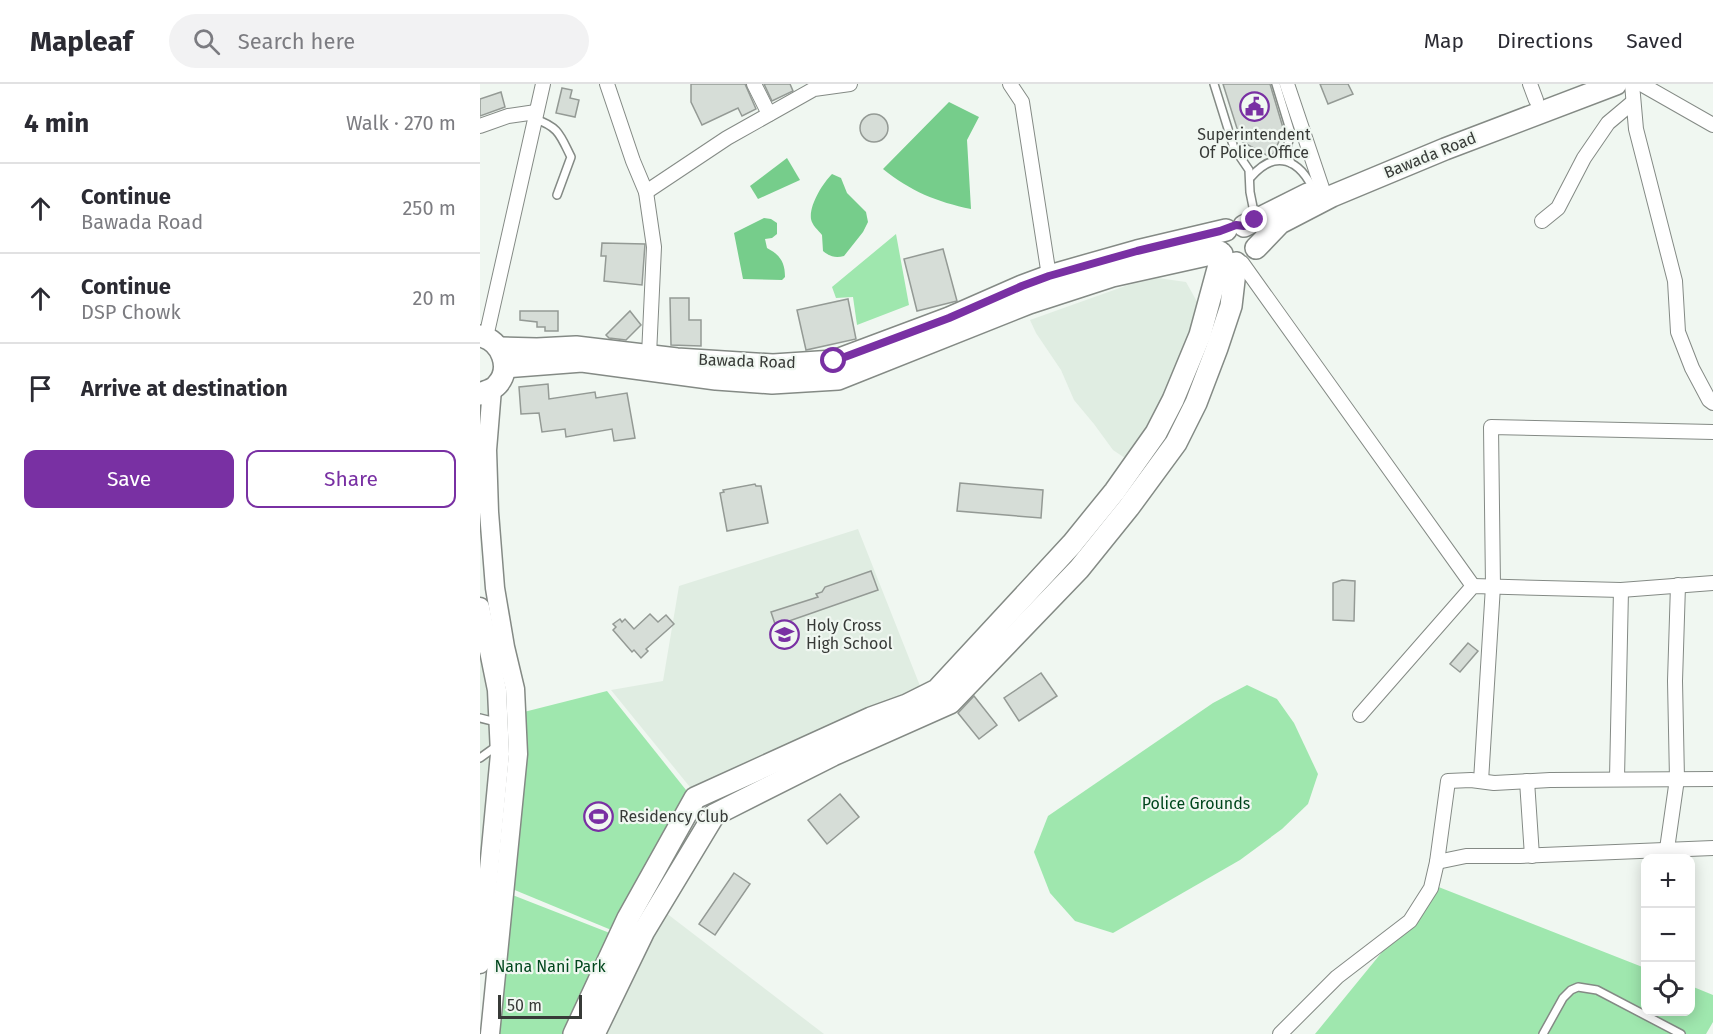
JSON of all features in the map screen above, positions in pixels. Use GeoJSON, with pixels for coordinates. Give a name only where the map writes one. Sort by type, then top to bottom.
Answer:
{"type":"FeatureCollection","features":[{"type":"Feature","properties":{"kind":"main road","name":"Bawada Road"},"geometry":{"type":"LineString","coordinates":[[493,347],[537,349],[576,346],[677,359],[773,365],[834,361],[949,318],[1049,276],[1242,225],[1533,92],[1586,84]]}},
{"type":"Feature","properties":{"kind":"main road","name":"Bawada Road"},"geometry":{"type":"LineString","coordinates":[[1235,256],[1280,223],[1332,196],[1488,132],[1616,84]]}},
{"type":"Feature","properties":{"kind":"main road"},"geometry":{"type":"LineString","coordinates":[[594,1034],[644,931],[695,798],[871,718],[907,705],[943,697],[1115,491],[1156,433],[1173,400],[1235,256],[1255,237],[1242,225],[1221,236],[1219,244],[1235,256]]}},
{"type":"Feature","properties":{"kind":"main road"},"geometry":{"type":"LineString","coordinates":[[490,1034],[487,996],[518,754],[515,689],[495,588],[490,534],[486,391],[502,378],[493,347],[716,380],[772,383],[838,379],[1029,303],[1112,276],[1235,256]]}},
{"type":"Feature","properties":{"kind":"main road"},"geometry":{"type":"LineString","coordinates":[[480,607],[497,690],[500,744],[480,964]]}},
{"type":"Feature","properties":{"kind":"main road"},"geometry":{"type":"LineString","coordinates":[[574,1034],[628,918],[672,863]]}},
{"type":"Feature","properties":{"kind":"street"},"geometry":{"type":"LineString","coordinates":[[493,347],[543,84]]}},
{"type":"Feature","properties":{"kind":"street"},"geometry":{"type":"LineString","coordinates":[[607,84],[646,192],[654,247],[649,355]]}},
{"type":"Feature","properties":{"kind":"street"},"geometry":{"type":"LineString","coordinates":[[754,84],[770,114]]}},
{"type":"Feature","properties":{"kind":"street"},"geometry":{"type":"LineString","coordinates":[[646,192],[727,138],[814,89],[850,84]]}},
{"type":"Feature","properties":{"kind":"street"},"geometry":{"type":"LineString","coordinates":[[1010,84],[1022,102],[1049,276]]}},
{"type":"Feature","properties":{"kind":"street"},"geometry":{"type":"LineString","coordinates":[[1287,84],[1318,190]]}},
{"type":"Feature","properties":{"kind":"street"},"geometry":{"type":"LineString","coordinates":[[1632,84],[1636,129],[1675,281],[1678,332],[1692,368],[1709,400],[1713,403]]}},
{"type":"Feature","properties":{"kind":"street"},"geometry":{"type":"LineString","coordinates":[[1641,84],[1713,125]]}},
{"type":"Feature","properties":{"kind":"street"},"geometry":{"type":"LineString","coordinates":[[1542,220],[1558,208],[1584,158],[1608,123],[1633,102]]}},
{"type":"Feature","properties":{"kind":"street"},"geometry":{"type":"LineString","coordinates":[[480,126],[508,116],[536,116]]}},
{"type":"Feature","properties":{"kind":"street"},"geometry":{"type":"LineString","coordinates":[[1235,256],[1473,586]]}},
{"type":"Feature","properties":{"kind":"street"},"geometry":{"type":"LineString","coordinates":[[1481,781],[1493,586],[1491,427],[1713,432]]}},
{"type":"Feature","properties":{"kind":"street"},"geometry":{"type":"LineString","coordinates":[[1360,715],[1473,586],[1621,590],[1713,584]]}},
{"type":"Feature","properties":{"kind":"street"},"geometry":{"type":"LineString","coordinates":[[1678,585],[1675,681],[1677,779],[1666,854],[1713,848]]}},
{"type":"Feature","properties":{"kind":"street"},"geometry":{"type":"LineString","coordinates":[[1617,778],[1621,590]]}},
{"type":"Feature","properties":{"kind":"street"},"geometry":{"type":"LineString","coordinates":[[1280,1034],[1337,977],[1410,921],[1431,888],[1437,862],[1448,782],[1494,783],[1617,778],[1713,779]]}},
{"type":"Feature","properties":{"kind":"street"},"geometry":{"type":"LineString","coordinates":[[1527,781],[1532,856]]}},
{"type":"Feature","properties":{"kind":"street"},"geometry":{"type":"LineString","coordinates":[[1437,862],[1466,856],[1641,854]]}},
{"type":"Feature","properties":{"kind":"lane"},"geometry":{"type":"LineString","coordinates":[[1214,84],[1234,148],[1245,163],[1251,177],[1242,225]]}},
{"type":"Feature","properties":{"kind":"lane"},"geometry":{"type":"LineString","coordinates":[[1275,84],[1291,133],[1286,151],[1291,163]]}},
{"type":"Feature","properties":{"kind":"lane"},"geometry":{"type":"LineString","coordinates":[[536,116],[552,125],[571,157],[557,195]]}},
{"type":"Feature","properties":{"kind":"lane"},"geometry":{"type":"LineString","coordinates":[[1251,177],[1261,166],[1276,160],[1284,160],[1297,166],[1318,190]]}},
{"type":"Feature","properties":{"kind":"lane"},"geometry":{"type":"LineString","coordinates":[[480,718],[499,722]]}},
{"type":"Feature","properties":{"kind":"lane"},"geometry":{"type":"LineString","coordinates":[[480,758],[500,744]]}},
{"type":"Feature","properties":{"kind":"lane"},"geometry":{"type":"LineString","coordinates":[[1543,1034],[1563,998],[1578,987],[1597,990],[1681,1034]]}},
{"type":"Feature","properties":{"kind":"shaded area"},"geometry":{"type":"Polygon","coordinates":[[[949,102],[979,117],[967,140],[971,209],[924,195],[903,184],[883,169],[949,102]]]}},
{"type":"Feature","properties":{"kind":"shaded area"},"geometry":{"type":"Polygon","coordinates":[[[787,158],[800,180],[758,199],[750,186],[787,158]]]}},
{"type":"Feature","properties":{"kind":"shaded area"},"geometry":{"type":"Polygon","coordinates":[[[832,174],[841,178],[847,193],[866,212],[868,222],[844,256],[838,257],[823,251],[822,235],[811,219],[814,201],[832,174]]]}},
{"type":"Feature","properties":{"kind":"shaded area"},"geometry":{"type":"Polygon","coordinates":[[[764,218],[777,223],[777,234],[765,239],[767,248],[775,253],[783,263],[785,277],[782,280],[743,279],[734,233],[764,218]]]}},
{"type":"Feature","properties":{"kind":"shaded area"},"geometry":{"type":"Polygon","coordinates":[[[1158,278],[1186,282],[1205,316],[1158,417],[1125,458],[1113,450],[1074,400],[1061,370],[1030,320],[1128,285],[1158,278]]]}},
{"type":"Feature","properties":{"kind":"shaded area","name":"Holy Cross High School"},"geometry":{"type":"Polygon","coordinates":[[[858,529],[924,696],[698,797],[611,690],[663,681],[679,586],[858,529]]]}},
{"type":"Feature","properties":{"kind":"shaded area"},"geometry":{"type":"Polygon","coordinates":[[[480,607],[497,690],[480,945],[480,607]]]}},
{"type":"Feature","properties":{"kind":"shaded area"},"geometry":{"type":"Polygon","coordinates":[[[657,906],[824,1034],[604,1034],[657,906]]]}},
{"type":"Feature","properties":{"kind":"green space"},"geometry":{"type":"Polygon","coordinates":[[[896,234],[909,305],[857,325],[853,297],[836,298],[832,287],[896,234]]]}},
{"type":"Feature","properties":{"kind":"green space","name":"Police Grounds"},"geometry":{"type":"Polygon","coordinates":[[[1247,685],[1277,699],[1294,723],[1318,774],[1308,804],[1282,829],[1240,860],[1113,933],[1075,921],[1050,893],[1034,852],[1048,816],[1213,703],[1247,685]]]}},
{"type":"Feature","properties":{"kind":"green space","name":"Residency Club"},"geometry":{"type":"Polygon","coordinates":[[[607,691],[694,800],[621,934],[505,886],[516,714],[607,691]]]}},
{"type":"Feature","properties":{"kind":"green space"},"geometry":{"type":"Polygon","coordinates":[[[1436,886],[1641,966],[1641,1016],[1695,1016],[1695,988],[1713,995],[1713,1022],[1706,1034],[1315,1034],[1436,886]]]}},
{"type":"Feature","properties":{"kind":"green space","name":"Nana Nani Park"},"geometry":{"type":"Polygon","coordinates":[[[505,892],[620,937],[574,1034],[490,1034],[505,892]]]}},
{"type":"Feature","properties":{"kind":"building"},"geometry":{"type":"Polygon","coordinates":[[[691,84],[745,84],[756,109],[742,116],[738,108],[702,125],[691,102],[691,84]]]}},
{"type":"Feature","properties":{"kind":"building"},"geometry":{"type":"Polygon","coordinates":[[[764,84],[790,84],[793,91],[772,101],[764,84]]]}},
{"type":"Feature","properties":{"kind":"building","name":"Superintendent Of Police Office"},"geometry":{"type":"Polygon","coordinates":[[[1223,84],[1270,84],[1284,131],[1273,154],[1268,156],[1241,141],[1223,84]]]}},
{"type":"Feature","properties":{"kind":"building"},"geometry":{"type":"Polygon","coordinates":[[[1320,84],[1348,84],[1353,94],[1328,104],[1320,84]]]}},
{"type":"Feature","properties":{"kind":"building"},"geometry":{"type":"Polygon","coordinates":[[[562,88],[572,90],[570,98],[579,100],[575,117],[556,113],[562,88]]]}},
{"type":"Feature","properties":{"kind":"building"},"geometry":{"type":"Polygon","coordinates":[[[501,92],[505,107],[480,116],[480,99],[501,92]]]}},
{"type":"Feature","properties":{"kind":"building"},"geometry":{"type":"Polygon","coordinates":[[[874,114],[884,118],[888,128],[884,138],[874,142],[864,138],[860,128],[864,118],[874,114]]]}},
{"type":"Feature","properties":{"kind":"building"},"geometry":{"type":"Polygon","coordinates":[[[602,243],[645,244],[642,285],[604,281],[606,256],[601,256],[602,243]]]}},
{"type":"Feature","properties":{"kind":"building"},"geometry":{"type":"Polygon","coordinates":[[[943,249],[957,301],[917,311],[904,259],[943,249]]]}},
{"type":"Feature","properties":{"kind":"building"},"geometry":{"type":"Polygon","coordinates":[[[670,298],[689,298],[689,320],[701,320],[701,346],[671,345],[670,298]]]}},
{"type":"Feature","properties":{"kind":"building"},"geometry":{"type":"Polygon","coordinates":[[[848,299],[856,339],[806,350],[797,310],[848,299]]]}},
{"type":"Feature","properties":{"kind":"building"},"geometry":{"type":"Polygon","coordinates":[[[520,311],[558,311],[558,331],[545,331],[545,327],[537,327],[537,322],[520,320],[520,311]]]}},
{"type":"Feature","properties":{"kind":"building"},"geometry":{"type":"Polygon","coordinates":[[[630,311],[641,325],[626,340],[609,338],[606,335],[630,311]]]}},
{"type":"Feature","properties":{"kind":"building"},"geometry":{"type":"Polygon","coordinates":[[[548,384],[549,399],[595,392],[596,398],[627,393],[635,438],[614,441],[612,429],[566,437],[565,429],[542,432],[539,413],[521,414],[519,387],[548,384]]]}},
{"type":"Feature","properties":{"kind":"building"},"geometry":{"type":"Polygon","coordinates":[[[960,483],[1043,490],[1041,518],[957,511],[960,483]]]}},
{"type":"Feature","properties":{"kind":"building"},"geometry":{"type":"Polygon","coordinates":[[[755,484],[761,486],[768,523],[727,531],[720,493],[724,492],[723,490],[755,484]]]}},
{"type":"Feature","properties":{"kind":"building"},"geometry":{"type":"Polygon","coordinates":[[[871,571],[878,590],[789,621],[790,626],[777,630],[771,612],[818,597],[816,594],[822,592],[825,587],[871,571]]]}},
{"type":"Feature","properties":{"kind":"building"},"geometry":{"type":"Polygon","coordinates":[[[1342,580],[1355,581],[1354,621],[1333,620],[1333,583],[1342,580]]]}},
{"type":"Feature","properties":{"kind":"building"},"geometry":{"type":"Polygon","coordinates":[[[650,614],[658,622],[666,615],[674,624],[646,649],[648,651],[641,658],[634,650],[632,652],[613,630],[616,627],[613,624],[620,619],[622,622],[625,619],[634,629],[650,614]]]}},
{"type":"Feature","properties":{"kind":"building"},"geometry":{"type":"Polygon","coordinates":[[[1468,643],[1478,651],[1460,672],[1450,664],[1468,643]]]}},
{"type":"Feature","properties":{"kind":"building"},"geometry":{"type":"Polygon","coordinates":[[[1041,673],[1057,696],[1019,721],[1004,698],[1041,673]]]}},
{"type":"Feature","properties":{"kind":"building"},"geometry":{"type":"Polygon","coordinates":[[[974,696],[997,725],[979,739],[958,713],[974,696]]]}},
{"type":"Feature","properties":{"kind":"building"},"geometry":{"type":"Polygon","coordinates":[[[840,794],[859,817],[827,844],[808,820],[840,794]]]}},
{"type":"Feature","properties":{"kind":"building"},"geometry":{"type":"Polygon","coordinates":[[[734,873],[750,884],[715,935],[699,924],[734,873]]]}},
{"type":"Feature","properties":{"kind":"place","name":"Superintendent Of Police Office"},"geometry":{"type":"Point","coordinates":[1254,106]}},
{"type":"Feature","properties":{"kind":"place","name":"Holy Cross High School"},"geometry":{"type":"Point","coordinates":[785,634]}},
{"type":"Feature","properties":{"kind":"place","name":"Residency Club"},"geometry":{"type":"Point","coordinates":[598,816]}},
{"type":"Feature","properties":{"kind":"route"},"geometry":{"type":"LineString","coordinates":[[834,361],[949,318],[1049,276],[1137,251],[1226,230],[1232,226],[1244,226],[1255,220]]}}]}
